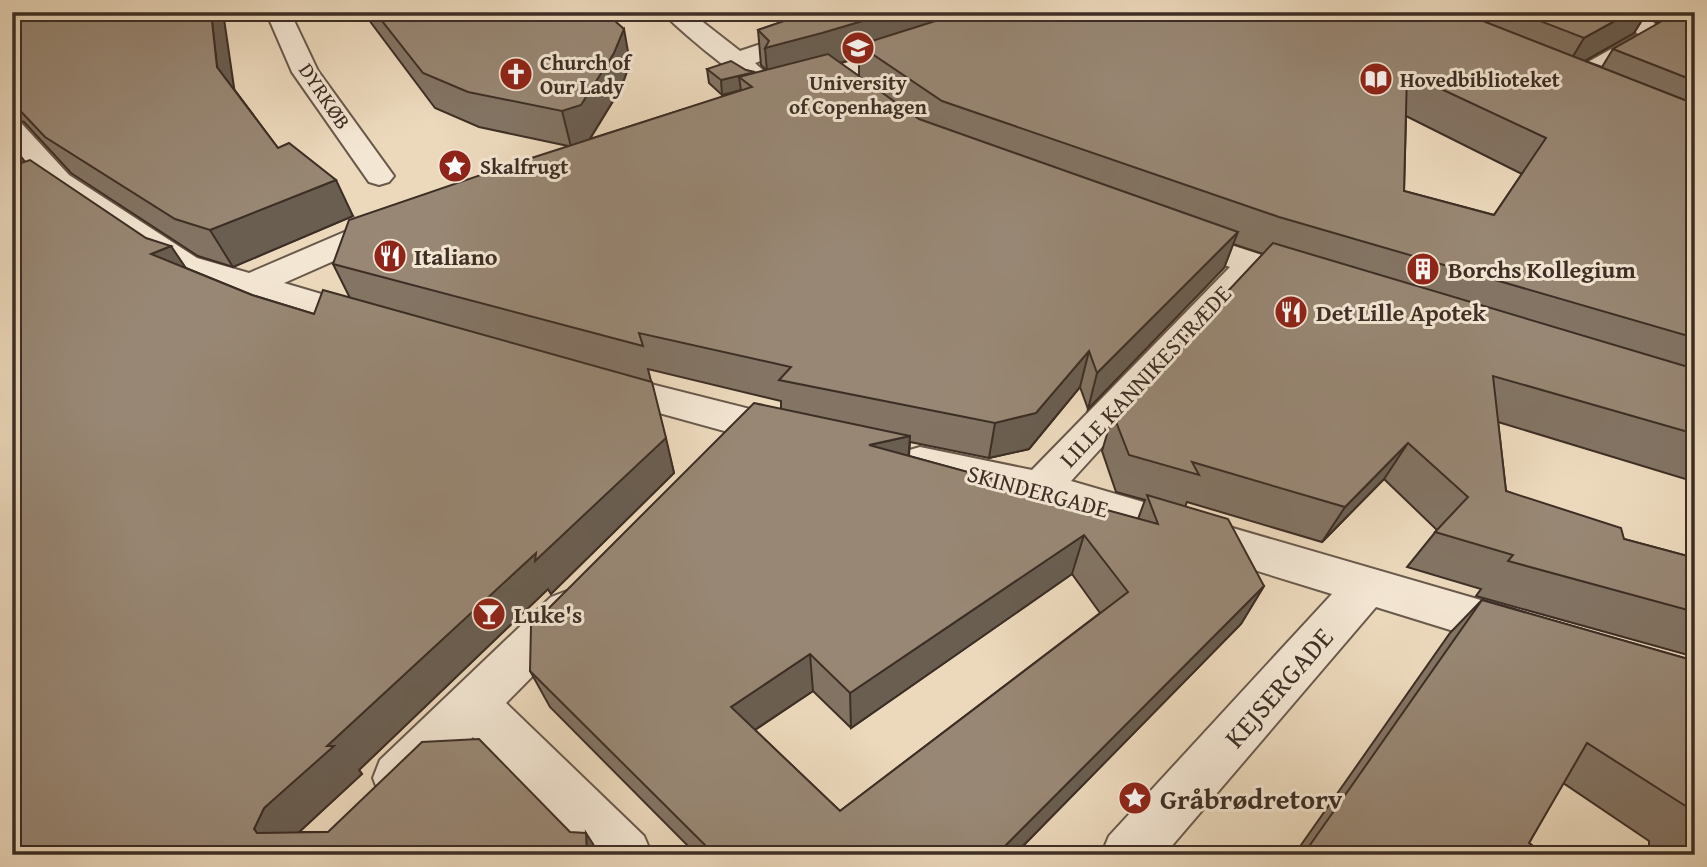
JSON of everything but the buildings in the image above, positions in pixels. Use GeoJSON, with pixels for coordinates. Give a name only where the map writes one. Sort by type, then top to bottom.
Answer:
{"type":"FeatureCollection","features":[{"type":"Feature","properties":{"kind":"street","name":"DYRKØB"},"geometry":{"type":"LineString","coordinates":[[278,12],[305,72],[379,176]]}},
{"type":"Feature","properties":{"kind":"street"},"geometry":{"type":"LineString","coordinates":[[675,12],[736,61],[761,95],[833,77],[931,46]]}},
{"type":"Feature","properties":{"kind":"street"},"geometry":{"type":"LineString","coordinates":[[736,61],[864,17],[869,12]]}},
{"type":"Feature","properties":{"kind":"street"},"geometry":{"type":"LineString","coordinates":[[1539,76],[1577,91],[1653,34],[1626,12]]}},
{"type":"Feature","properties":{"kind":"street"},"geometry":{"type":"LineString","coordinates":[[833,77],[865,100]]}},
{"type":"Feature","properties":{"kind":"street"},"geometry":{"type":"LineString","coordinates":[[12,130],[48,186],[185,265],[249,286],[394,326]]}},
{"type":"Feature","properties":{"kind":"street"},"geometry":{"type":"LineString","coordinates":[[249,286],[349,240],[410,217]]}},
{"type":"Feature","properties":{"kind":"street"},"geometry":{"type":"LineString","coordinates":[[1160,231],[1251,264],[1329,288]]}},
{"type":"Feature","properties":{"kind":"street","name":"LILLE KANNIKESTRÆDE"},"geometry":{"type":"LineString","coordinates":[[1040,488],[1251,264]]}},
{"type":"Feature","properties":{"kind":"street"},"geometry":{"type":"LineString","coordinates":[[579,378],[736,440],[816,440]]}},
{"type":"Feature","properties":{"kind":"street","name":"SKINDERGADE"},"geometry":{"type":"LineString","coordinates":[[882,454],[1040,488],[1550,640]]}},
{"type":"Feature","properties":{"kind":"street"},"geometry":{"type":"LineString","coordinates":[[366,808],[474,705],[598,580]]}},
{"type":"Feature","properties":{"kind":"street","name":"KEJSERGADE"},"geometry":{"type":"LineString","coordinates":[[1128,855],[1366,587]]}},
{"type":"Feature","properties":{"kind":"street"},"geometry":{"type":"LineString","coordinates":[[474,705],[625,855]]}},
{"type":"Feature","properties":{"kind":"place","name":"University of Copenhagen"},"geometry":{"type":"Point","coordinates":[858,48]}},
{"type":"Feature","properties":{"kind":"place","name":"Church of Our Lady"},"geometry":{"type":"Point","coordinates":[516,74]}},
{"type":"Feature","properties":{"kind":"place","name":"Hovedbiblioteket"},"geometry":{"type":"Point","coordinates":[1376,79]}},
{"type":"Feature","properties":{"kind":"place","name":"Skalfrugt"},"geometry":{"type":"Point","coordinates":[455,166]}},
{"type":"Feature","properties":{"kind":"place","name":"Italiano"},"geometry":{"type":"Point","coordinates":[390,256]}},
{"type":"Feature","properties":{"kind":"place","name":"Borchs Kollegium"},"geometry":{"type":"Point","coordinates":[1423,269]}},
{"type":"Feature","properties":{"kind":"place","name":"Det Lille Apotek"},"geometry":{"type":"Point","coordinates":[1291,312]}},
{"type":"Feature","properties":{"kind":"place","name":"Luke's"},"geometry":{"type":"Point","coordinates":[489,614]}},
{"type":"Feature","properties":{"kind":"place","name":"Gråbrødretorv"},"geometry":{"type":"Point","coordinates":[1135,798]}}]}
